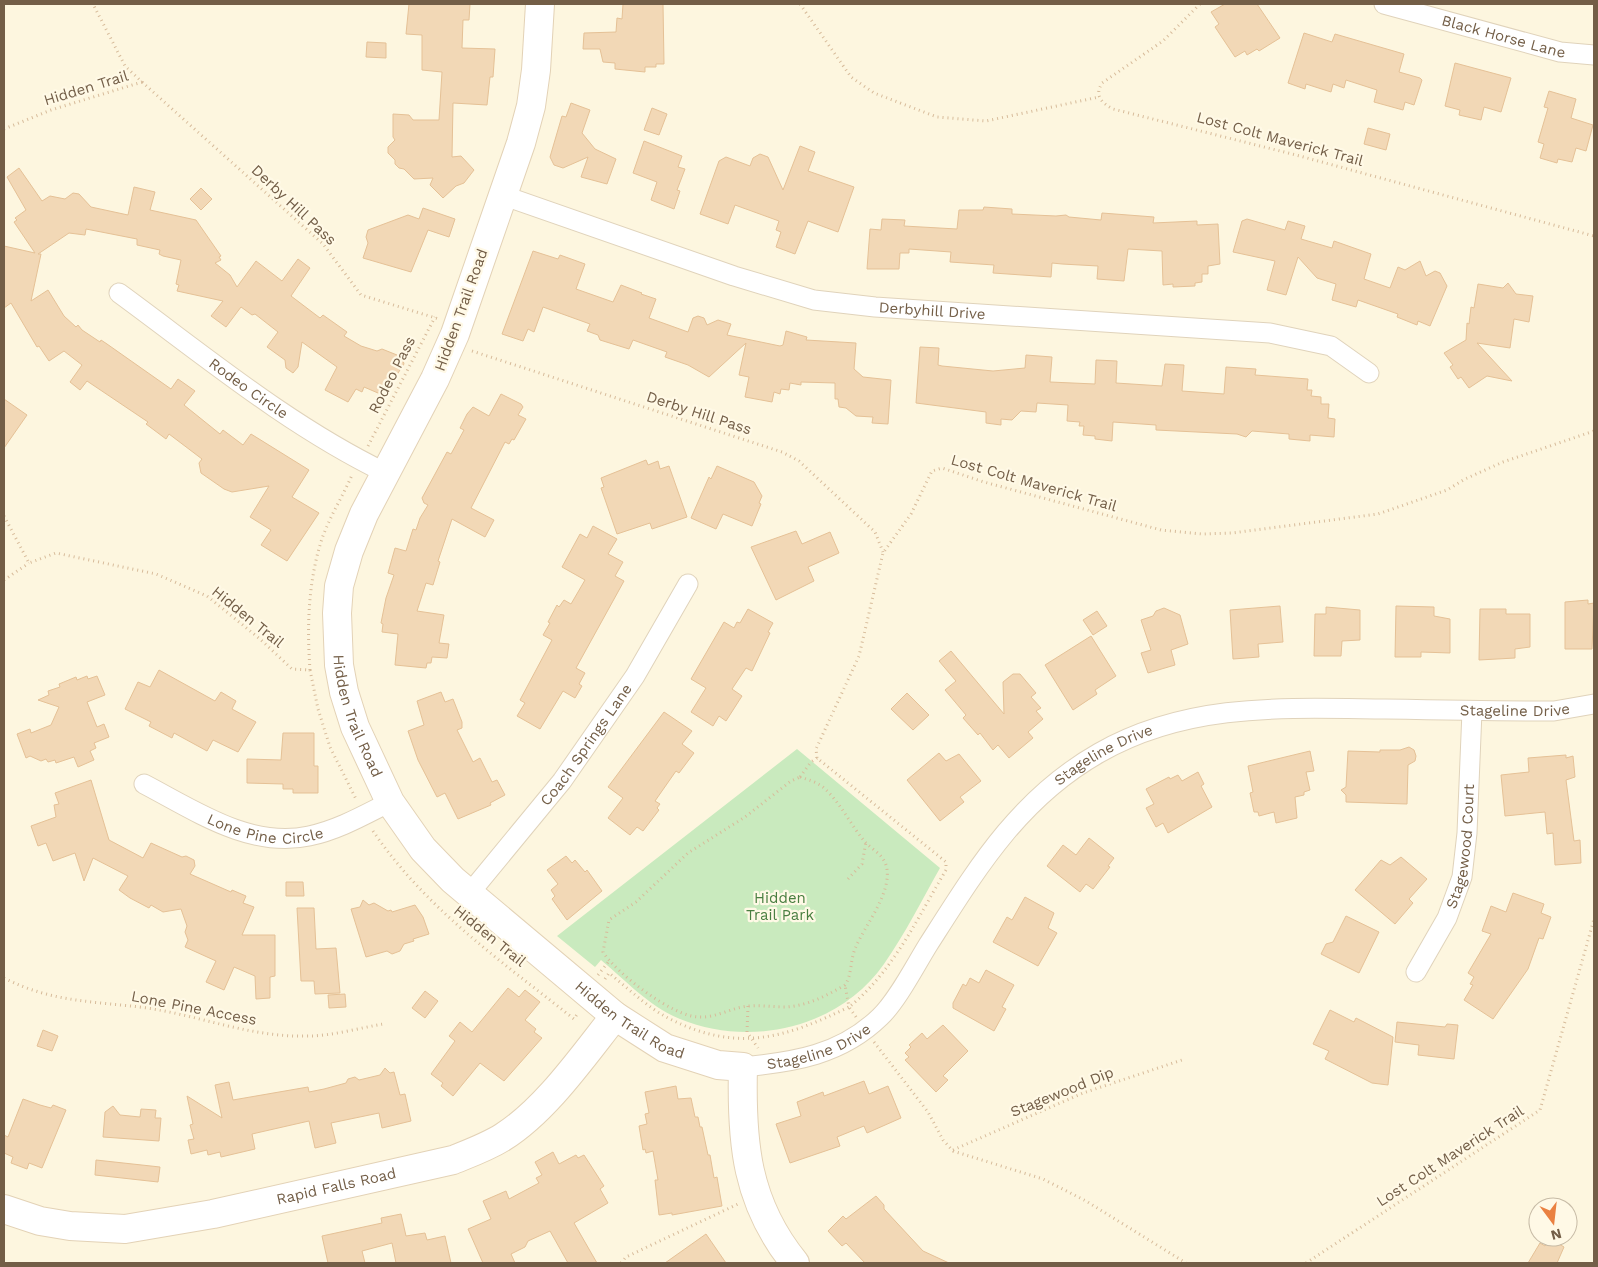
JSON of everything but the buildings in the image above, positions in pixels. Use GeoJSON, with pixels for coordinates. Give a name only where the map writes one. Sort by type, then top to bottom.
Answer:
{"type":"FeatureCollection","features":[{"type":"Feature","properties":{"kind":"street","name":"Hidden Trail Road"},"geometry":{"type":"LineString","coordinates":[[540,4],[536,70],[531,106],[521,143],[452,341],[435,379],[364,514],[349,552],[340,586],[337,613],[339,665],[344,692],[358,734],[390,802],[423,849],[469,894],[615,1016],[664,1048],[718,1065],[743,1068]]}},
{"type":"Feature","properties":{"kind":"street","name":"Black Horse Lane"},"geometry":{"type":"LineString","coordinates":[[1384,4],[1560,52],[1594,55]]}},
{"type":"Feature","properties":{"kind":"street","name":"Derbyhill Drive"},"geometry":{"type":"LineString","coordinates":[[502,195],[734,276],[814,300],[884,308],[1270,333],[1331,346],[1369,373]]}},
{"type":"Feature","properties":{"kind":"street","name":"Rodeo Circle"},"geometry":{"type":"LineString","coordinates":[[119,293],[310,431],[344,453],[386,473]]}},
{"type":"Feature","properties":{"kind":"street","name":"Coach Springs Lane"},"geometry":{"type":"LineString","coordinates":[[469,894],[562,781],[635,676],[688,584]]}},
{"type":"Feature","properties":{"kind":"street","name":"Stageline Drive"},"geometry":{"type":"LineString","coordinates":[[743,1068],[809,1058],[834,1048],[881,1017],[982,862],[1014,820],[1050,787],[1098,753],[1152,730],[1185,720],[1235,710],[1293,708],[1472,711],[1554,710],[1594,704]]}},
{"type":"Feature","properties":{"kind":"street","name":"Stagewood Court"},"geometry":{"type":"LineString","coordinates":[[1416,972],[1446,918],[1462,877],[1467,833],[1472,711]]}},
{"type":"Feature","properties":{"kind":"street","name":"Lone Pine Circle"},"geometry":{"type":"LineString","coordinates":[[144,784],[222,825],[252,835],[278,838],[307,836],[334,829],[390,802]]}},
{"type":"Feature","properties":{"kind":"street","name":"Rapid Falls Road"},"geometry":{"type":"LineString","coordinates":[[4,1209],[40,1221],[70,1226],[125,1229],[213,1214],[454,1160],[503,1137],[532,1113],[615,1016]]}},
{"type":"Feature","properties":{"kind":"street"},"geometry":{"type":"LineString","coordinates":[[743,1068],[743,1132],[752,1184],[775,1236],[795,1263]]}},
{"type":"Feature","properties":{"kind":"path","name":"Hidden Trail"},"geometry":{"type":"LineString","coordinates":[[4,129],[51,110],[142,82],[125,66],[93,4]]}},
{"type":"Feature","properties":{"kind":"path"},"geometry":{"type":"LineString","coordinates":[[800,4],[850,76],[874,93],[937,117],[986,121],[1099,97],[1099,89],[1102,83],[1163,41],[1200,4]]}},
{"type":"Feature","properties":{"kind":"path","name":"Derby Hill Pass"},"geometry":{"type":"LineString","coordinates":[[142,82],[323,244],[361,295],[440,319]]}},
{"type":"Feature","properties":{"kind":"path","name":"Lost Colt Maverick Trail"},"geometry":{"type":"LineString","coordinates":[[1099,97],[1103,103],[1113,109],[1296,155],[1594,236]]}},
{"type":"Feature","properties":{"kind":"path","name":"Rodeo Pass"},"geometry":{"type":"LineString","coordinates":[[370,443],[434,317]]}},
{"type":"Feature","properties":{"kind":"path","name":"Derby Hill Pass"},"geometry":{"type":"LineString","coordinates":[[471,350],[782,452],[799,461],[875,532],[883,553]]}},
{"type":"Feature","properties":{"kind":"path","name":"Lost Colt Maverick Trail"},"geometry":{"type":"LineString","coordinates":[[817,758],[816,749],[859,656],[883,553],[916,507],[932,471],[942,468],[984,482],[1161,530],[1202,534],[1378,514],[1447,490],[1465,479],[1503,462],[1556,446],[1594,431]]}},
{"type":"Feature","properties":{"kind":"path"},"geometry":{"type":"LineString","coordinates":[[4,516],[29,563],[4,580]]}},
{"type":"Feature","properties":{"kind":"path","name":"Hidden Trail"},"geometry":{"type":"LineString","coordinates":[[29,563],[56,553],[156,574],[208,596],[260,639],[292,669],[310,670],[318,709],[330,747],[357,800]]}},
{"type":"Feature","properties":{"kind":"path"},"geometry":{"type":"LineString","coordinates":[[605,978],[609,973],[649,1006],[678,1022],[724,1037],[750,1038],[778,1035],[806,1027],[849,1007],[864,995],[891,962],[946,870],[946,862],[817,758],[811,762],[800,777],[791,781],[745,817],[688,854],[636,902],[609,920],[603,952],[609,961],[655,999],[691,1017],[713,1017],[748,1006],[784,1007],[803,1005],[845,986]]}},
{"type":"Feature","properties":{"kind":"path"},"geometry":{"type":"LineString","coordinates":[[800,777],[811,780],[830,794],[866,842],[882,856],[886,865],[885,890],[868,927],[854,951],[845,986],[849,1007],[853,1012]]}},
{"type":"Feature","properties":{"kind":"path","name":"Hidden Trail"},"geometry":{"type":"LineString","coordinates":[[373,831],[401,870],[457,926],[574,1019],[581,1010]]}},
{"type":"Feature","properties":{"kind":"path"},"geometry":{"type":"LineString","coordinates":[[848,879],[862,864],[866,842]]}},
{"type":"Feature","properties":{"kind":"path","name":"Lost Colt Maverick Trail"},"geometry":{"type":"LineString","coordinates":[[1306,1263],[1540,1110],[1594,919]]}},
{"type":"Feature","properties":{"kind":"path","name":"Lone Pine Access"},"geometry":{"type":"LineString","coordinates":[[4,978],[23,988],[80,1002],[148,1008],[259,1032],[309,1036],[383,1024]]}},
{"type":"Feature","properties":{"kind":"path"},"geometry":{"type":"LineString","coordinates":[[748,1006],[747,1032],[750,1038]]}},
{"type":"Feature","properties":{"kind":"path"},"geometry":{"type":"LineString","coordinates":[[875,1043],[928,1112],[944,1140],[953,1151],[1044,1179],[1086,1200],[1186,1263]]}},
{"type":"Feature","properties":{"kind":"path","name":"Stagewood Dip"},"geometry":{"type":"LineString","coordinates":[[953,1151],[1083,1093],[1182,1060]]}},
{"type":"Feature","properties":{"kind":"path"},"geometry":{"type":"LineString","coordinates":[[621,1263],[626,1256],[740,1203]]}},
{"type":"Feature","properties":{"kind":"green space","name":"Hidden Trail Park"},"geometry":{"type":"Polygon","coordinates":[[[797,749],[940,868],[892,953],[865,986],[843,1004],[818,1017],[792,1026],[764,1031],[736,1032],[707,1028],[680,1019],[658,1008],[601,960],[595,967],[557,936],[797,749]]]}}]}
